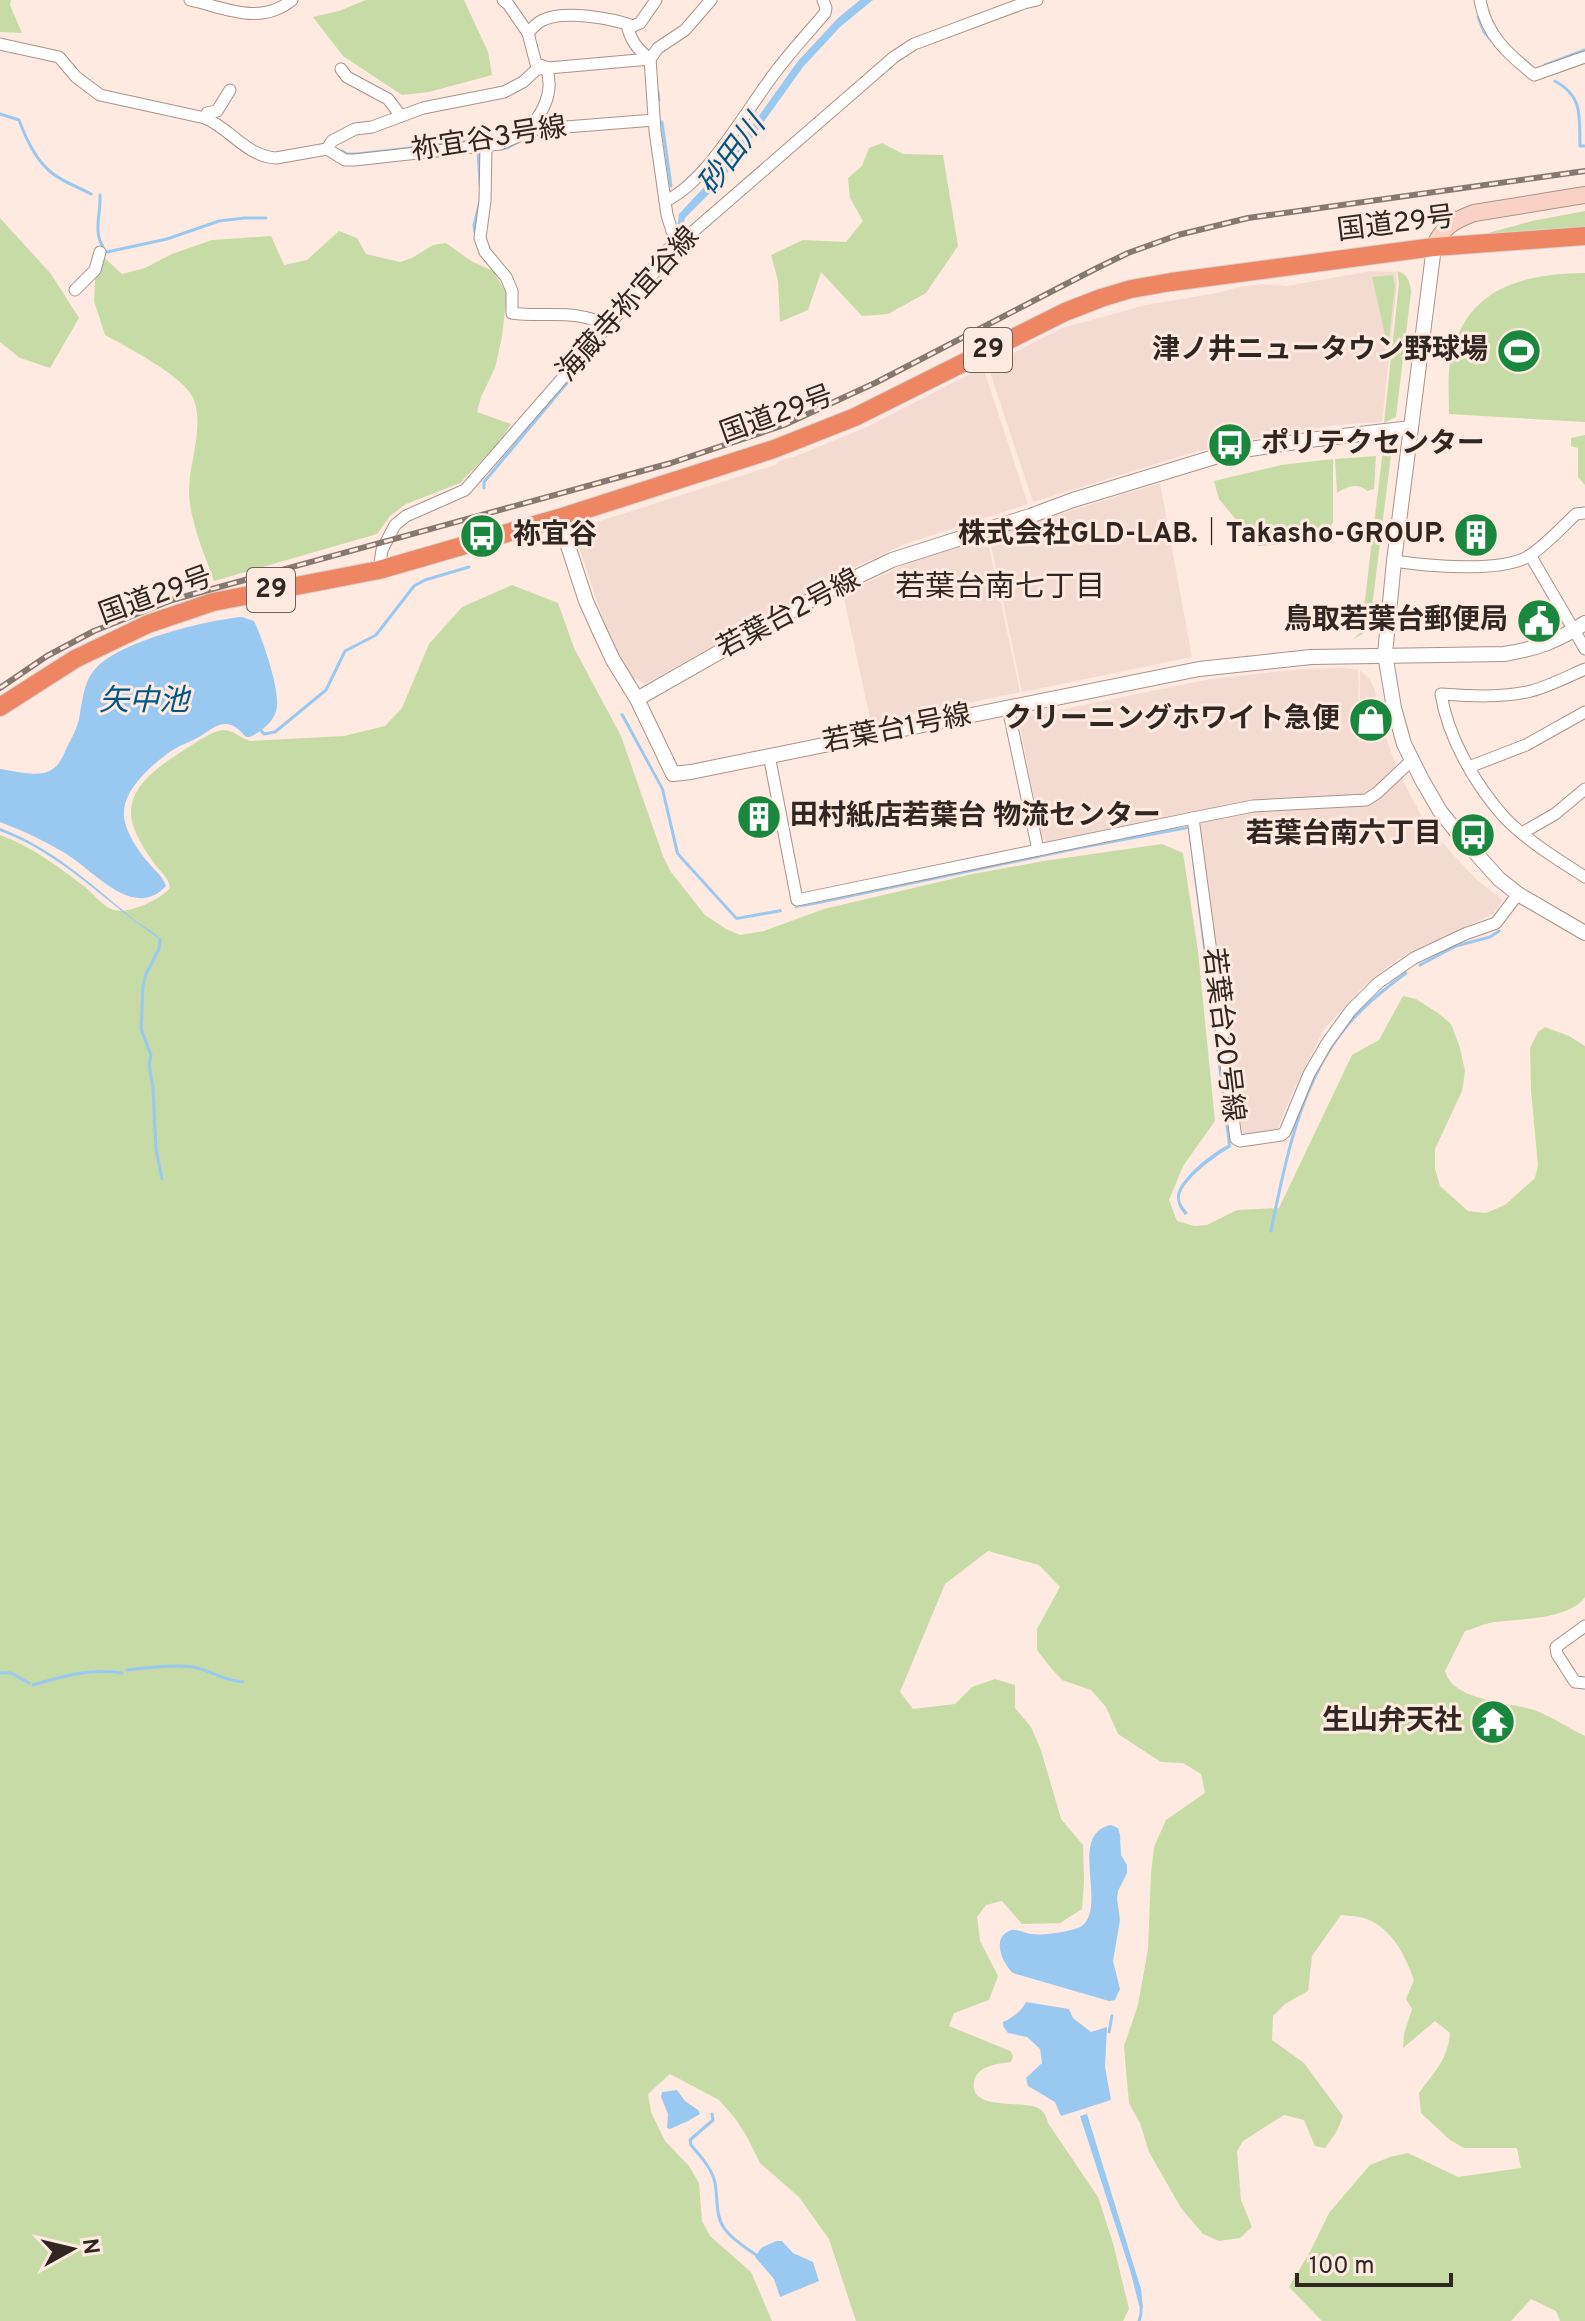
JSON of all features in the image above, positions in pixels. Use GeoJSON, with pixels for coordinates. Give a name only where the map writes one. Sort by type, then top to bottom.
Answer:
{"type":"FeatureCollection","features":[{"type":"Feature","properties":{"kind":"highway","name":"国道29号"},"geometry":{"type":"LineString","coordinates":[[0,707],[75,659],[163,618],[213,602],[379,570],[559,518],[774,449],[855,417],[1039,324],[1131,289],[1434,247],[1585,236]]}},
{"type":"Feature","properties":{"kind":"main road"},"geometry":{"type":"LineString","coordinates":[[1434,247],[1447,227],[1474,213],[1585,195]]}},
{"type":"Feature","properties":{"kind":"street"},"geometry":{"type":"LineString","coordinates":[[190,0],[261,15],[292,0]]}},
{"type":"Feature","properties":{"kind":"street"},"geometry":{"type":"LineString","coordinates":[[503,0],[528,33],[536,64],[546,67]]}},
{"type":"Feature","properties":{"kind":"street"},"geometry":{"type":"LineString","coordinates":[[528,33],[538,22],[560,16],[619,20],[633,26],[640,23],[656,0]]}},
{"type":"Feature","properties":{"kind":"street"},"geometry":{"type":"LineString","coordinates":[[681,242],[672,231],[665,201],[654,120],[650,59],[658,48],[685,30],[711,0]]}},
{"type":"Feature","properties":{"kind":"street"},"geometry":{"type":"LineString","coordinates":[[665,201],[690,184],[721,149],[775,72],[825,13],[823,0]]}},
{"type":"Feature","properties":{"kind":"street","name":"海蔵寺祢宜谷線"},"geometry":{"type":"LineString","coordinates":[[379,570],[382,550],[395,525],[406,516],[465,490],[681,242],[894,57],[914,44],[1037,0]]}},
{"type":"Feature","properties":{"kind":"street"},"geometry":{"type":"LineString","coordinates":[[1480,0],[1483,17],[1492,34],[1534,75],[1585,57]]}},
{"type":"Feature","properties":{"kind":"street"},"geometry":{"type":"LineString","coordinates":[[627,24],[630,37],[650,59]]}},
{"type":"Feature","properties":{"kind":"street"},"geometry":{"type":"LineString","coordinates":[[0,44],[59,57],[76,77],[100,95],[205,118],[219,124],[251,151],[276,158],[327,149],[332,141],[355,129],[372,127],[423,108],[504,92],[523,82],[537,69],[650,59]]}},
{"type":"Feature","properties":{"kind":"street"},"geometry":{"type":"LineString","coordinates":[[528,130],[550,92],[546,67]]}},
{"type":"Feature","properties":{"kind":"street"},"geometry":{"type":"LineString","coordinates":[[341,69],[347,77],[388,99],[401,116]]}},
{"type":"Feature","properties":{"kind":"street"},"geometry":{"type":"LineString","coordinates":[[205,118],[207,113],[217,111],[230,90]]}},
{"type":"Feature","properties":{"kind":"street","name":"祢宜谷3号線"},"geometry":{"type":"LineString","coordinates":[[327,149],[345,160],[354,160],[486,145],[508,141],[528,130],[654,120]]}},
{"type":"Feature","properties":{"kind":"street"},"geometry":{"type":"LineString","coordinates":[[486,145],[485,201],[480,238],[485,252],[506,277],[512,291],[512,313],[581,316],[607,326]]}},
{"type":"Feature","properties":{"kind":"street"},"geometry":{"type":"LineString","coordinates":[[1434,247],[1385,654],[1394,708],[1404,744],[1440,811],[1489,868],[1518,894],[1585,933]]}},
{"type":"Feature","properties":{"kind":"street"},"geometry":{"type":"LineString","coordinates":[[75,290],[95,270],[100,252]]}},
{"type":"Feature","properties":{"kind":"street","name":"若葉台2号線"},"geometry":{"type":"LineString","coordinates":[[637,699],[823,593],[892,560],[1231,452],[1411,428]]}},
{"type":"Feature","properties":{"kind":"street"},"geometry":{"type":"LineString","coordinates":[[1394,561],[1426,566],[1480,566],[1516,561],[1530,555],[1576,514],[1585,513]]}},
{"type":"Feature","properties":{"kind":"street","name":"若葉台1号線"},"geometry":{"type":"LineString","coordinates":[[559,518],[586,601],[673,774],[1199,669],[1311,657],[1504,654],[1531,650],[1579,626]]}},
{"type":"Feature","properties":{"kind":"street"},"geometry":{"type":"LineString","coordinates":[[1530,555],[1579,626],[1585,649]]}},
{"type":"Feature","properties":{"kind":"street"},"geometry":{"type":"LineString","coordinates":[[1585,669],[1529,692],[1441,694],[1456,741],[1469,767],[1504,817],[1547,853],[1585,877]]}},
{"type":"Feature","properties":{"kind":"street"},"geometry":{"type":"LineString","coordinates":[[1008,708],[1038,850]]}},
{"type":"Feature","properties":{"kind":"street"},"geometry":{"type":"LineString","coordinates":[[1469,767],[1526,745],[1585,712]]}},
{"type":"Feature","properties":{"kind":"street"},"geometry":{"type":"LineString","coordinates":[[769,755],[797,900],[1253,806],[1366,800],[1412,760]]}},
{"type":"Feature","properties":{"kind":"street"},"geometry":{"type":"LineString","coordinates":[[1522,833],[1555,814],[1585,789]]}},
{"type":"Feature","properties":{"kind":"street","name":"若葉台20号線"},"geometry":{"type":"LineString","coordinates":[[1193,818],[1234,1132],[1240,1141],[1285,1132],[1309,1074],[1327,1043],[1351,1010],[1378,983],[1414,958],[1496,923],[1518,894]]}},
{"type":"Feature","properties":{"kind":"street"},"geometry":{"type":"LineString","coordinates":[[1585,1626],[1556,1647],[1557,1654],[1575,1682],[1585,1683]]}},
{"type":"Feature","properties":{"kind":"shaded area"},"geometry":{"type":"Polygon","coordinates":[[[1370,271],[1396,272],[1397,284],[1382,422],[1335,425],[1238,441],[1033,502],[988,366],[1062,328],[1146,305],[1239,287],[1263,284],[1287,286],[1370,271]]]}},
{"type":"Feature","properties":{"kind":"shaded area"},"geometry":{"type":"Polygon","coordinates":[[[983,367],[1028,504],[905,544],[859,565],[645,684],[636,679],[632,682],[607,631],[578,544],[584,544],[591,524],[775,465],[869,426],[983,367]]]}},
{"type":"Feature","properties":{"kind":"shaded area"},"geometry":{"type":"Polygon","coordinates":[[[1160,483],[1192,657],[1022,692],[989,536],[1160,483]]]}},
{"type":"Feature","properties":{"kind":"shaded area"},"geometry":{"type":"Polygon","coordinates":[[[987,537],[1020,692],[871,723],[843,594],[906,564],[987,537]]]}},
{"type":"Feature","properties":{"kind":"shaded area"},"geometry":{"type":"Polygon","coordinates":[[[1302,669],[1358,670],[1360,752],[1360,670],[1375,690],[1382,726],[1397,769],[1368,795],[1191,814],[1050,843],[1042,839],[1020,727],[1025,717],[1211,679],[1302,669]]]}},
{"type":"Feature","properties":{"kind":"shaded area"},"geometry":{"type":"Polygon","coordinates":[[[1400,775],[1434,834],[1477,880],[1503,900],[1493,914],[1408,953],[1364,986],[1324,1029],[1277,1130],[1242,1136],[1238,1131],[1199,827],[1203,819],[1247,811],[1363,804],[1400,775]]]}},
{"type":"Feature","properties":{"kind":"green space"},"geometry":{"type":"Polygon","coordinates":[[[0,0],[11,0],[10,5],[22,33],[0,32],[0,0]]]}},
{"type":"Feature","properties":{"kind":"green space"},"geometry":{"type":"Polygon","coordinates":[[[366,0],[464,0],[488,52],[492,75],[429,92],[402,95],[343,56],[313,17],[366,0]]]}},
{"type":"Feature","properties":{"kind":"green space"},"geometry":{"type":"Polygon","coordinates":[[[882,143],[903,154],[943,155],[958,246],[926,293],[888,314],[862,316],[821,272],[808,310],[780,322],[778,281],[771,255],[803,240],[846,242],[863,221],[850,198],[848,178],[862,166],[869,148],[882,143]]]}},
{"type":"Feature","properties":{"kind":"green space"},"geometry":{"type":"Polygon","coordinates":[[[1585,211],[1585,229],[1477,236],[1532,221],[1585,211]]]}},
{"type":"Feature","properties":{"kind":"green space"},"geometry":{"type":"Polygon","coordinates":[[[0,218],[51,274],[79,318],[50,368],[20,358],[0,342],[0,218]]]}},
{"type":"Feature","properties":{"kind":"green space"},"geometry":{"type":"Polygon","coordinates":[[[339,231],[357,238],[366,254],[400,262],[433,245],[446,243],[471,261],[493,271],[507,294],[495,368],[477,412],[511,424],[501,440],[460,483],[406,504],[390,516],[377,534],[214,581],[190,503],[197,422],[194,400],[189,391],[168,372],[105,335],[94,301],[97,251],[122,274],[145,268],[172,254],[212,240],[271,236],[284,265],[307,260],[339,231]]]}},
{"type":"Feature","properties":{"kind":"green space"},"geometry":{"type":"Polygon","coordinates":[[[1397,271],[1408,279],[1411,292],[1396,417],[1384,423],[1399,283],[1397,271]]]}},
{"type":"Feature","properties":{"kind":"green space","name":"津ノ井ニュータウン野球場"},"geometry":{"type":"Polygon","coordinates":[[[1585,273],[1585,422],[1449,414],[1451,358],[1459,334],[1484,300],[1500,289],[1519,282],[1585,273]]]}},
{"type":"Feature","properties":{"kind":"green space"},"geometry":{"type":"Polygon","coordinates":[[[1393,275],[1395,287],[1388,348],[1372,277],[1393,275]]]}},
{"type":"Feature","properties":{"kind":"green space"},"geometry":{"type":"Polygon","coordinates":[[[1585,435],[1585,485],[1578,477],[1578,448],[1571,446],[1571,438],[1585,435]]]}},
{"type":"Feature","properties":{"kind":"green space"},"geometry":{"type":"Polygon","coordinates":[[[1384,441],[1392,447],[1371,615],[1364,633],[1352,640],[1361,632],[1384,441]]]}},
{"type":"Feature","properties":{"kind":"green space"},"geometry":{"type":"Polygon","coordinates":[[[1376,456],[1374,489],[1367,491],[1352,486],[1337,493],[1335,459],[1376,456]]]}},
{"type":"Feature","properties":{"kind":"green space"},"geometry":{"type":"Polygon","coordinates":[[[1333,459],[1333,522],[1324,541],[1258,546],[1219,499],[1214,481],[1281,465],[1333,459]]]}},
{"type":"Feature","properties":{"kind":"green space"},"geometry":{"type":"Polygon","coordinates":[[[512,585],[558,603],[574,648],[621,736],[671,872],[705,915],[740,935],[764,931],[824,909],[973,874],[1162,844],[1183,853],[1198,951],[1215,1121],[1183,1166],[1169,1200],[1177,1221],[1194,1226],[1207,1225],[1237,1210],[1279,1208],[1352,1055],[1379,1040],[1403,996],[1416,999],[1451,1024],[1460,1048],[1465,1071],[1462,1091],[1435,1149],[1435,1169],[1440,1186],[1468,1211],[1486,1213],[1505,1205],[1535,1178],[1538,1165],[1530,1048],[1538,1032],[1545,1027],[1585,1046],[1585,1597],[1577,1605],[1554,1614],[1490,1623],[1465,1631],[1445,1671],[1458,1689],[1483,1699],[1534,1710],[1585,1736],[1585,2321],[1560,2321],[1556,2311],[1531,2299],[1511,2321],[1322,2321],[1289,2287],[1329,2213],[1370,2165],[1408,2153],[1458,2177],[1521,2168],[1517,2148],[1464,2148],[1450,2140],[1421,2113],[1419,2093],[1443,2058],[1450,2033],[1435,2021],[1403,2048],[1412,2009],[1406,1999],[1414,1980],[1391,1937],[1364,1918],[1341,1915],[1312,1956],[1308,1991],[1285,2004],[1273,2016],[1272,2040],[1304,2063],[1343,2116],[1337,2131],[1325,2148],[1315,2146],[1304,2120],[1284,2115],[1243,2141],[1237,2151],[1241,2200],[1252,2227],[1240,2238],[1219,2241],[1203,2234],[1181,2208],[1149,2152],[1140,2123],[1129,2103],[1124,2046],[1138,2005],[1148,1949],[1154,1847],[1166,1820],[1205,1793],[1201,1774],[1183,1763],[1161,1762],[1118,1734],[1106,1707],[1091,1690],[1062,1680],[1037,1650],[1037,1629],[1060,1587],[1039,1565],[988,1551],[945,1584],[900,1692],[913,1709],[955,1704],[972,1687],[995,1679],[1015,1685],[1015,1708],[1031,1727],[1041,1750],[1061,1819],[1083,1845],[1082,1909],[1060,1923],[1022,1924],[1002,1901],[986,1905],[977,1917],[980,1941],[998,1976],[989,2000],[954,2013],[949,2026],[1010,2051],[1013,2056],[1011,2062],[989,2066],[979,2072],[974,2082],[975,2091],[988,2101],[1030,2106],[1042,2111],[1098,2197],[1129,2309],[1123,2321],[856,2321],[829,2239],[799,2197],[760,2163],[735,2118],[719,2100],[670,2074],[648,2094],[651,2112],[665,2141],[689,2166],[699,2183],[702,2221],[710,2236],[751,2272],[772,2321],[0,2321],[0,835],[44,858],[114,910],[128,910],[152,901],[170,888],[139,840],[131,811],[140,786],[160,766],[209,735],[223,730],[251,741],[344,736],[385,726],[402,708],[429,644],[462,607],[512,585]]]}},
{"type":"Feature","properties":{"kind":"water"},"geometry":{"type":"Polygon","coordinates":[[[860,0],[873,0],[840,27],[803,67],[720,183],[685,218],[682,230],[670,239],[605,319],[677,228],[679,214],[721,169],[798,61],[838,18],[860,0]]]}},
{"type":"Feature","properties":{"kind":"water","name":"矢中池"},"geometry":{"type":"Polygon","coordinates":[[[242,617],[254,621],[270,666],[277,703],[272,719],[250,737],[222,724],[174,749],[141,778],[125,804],[124,819],[132,839],[166,886],[153,896],[140,898],[127,895],[55,848],[0,822],[0,769],[35,774],[56,766],[76,729],[86,685],[97,667],[144,641],[187,627],[242,617]]]}},
{"type":"Feature","properties":{"kind":"water"},"geometry":{"type":"Polygon","coordinates":[[[623,713],[664,789],[679,853],[737,917],[781,909],[782,912],[736,920],[676,854],[661,789],[620,714],[623,713]]]}},
{"type":"Feature","properties":{"kind":"water"},"geometry":{"type":"Polygon","coordinates":[[[1189,826],[1231,1147],[1193,1176],[1182,1190],[1181,1203],[1188,1213],[1185,1215],[1177,1200],[1183,1183],[1205,1160],[1228,1145],[1188,829],[794,907],[1131,836],[1189,826]]]}},
{"type":"Feature","properties":{"kind":"water"},"geometry":{"type":"Polygon","coordinates":[[[0,828],[53,856],[161,940],[141,926],[65,866],[0,831],[0,828]]]}},
{"type":"Feature","properties":{"kind":"water"},"geometry":{"type":"Polygon","coordinates":[[[1111,1825],[1118,1828],[1121,1855],[1127,1865],[1117,1899],[1120,1920],[1113,1961],[1120,1989],[1115,2000],[1109,2001],[1013,1973],[1000,1952],[1001,1940],[1009,1931],[1051,1934],[1078,1928],[1089,1916],[1089,1855],[1092,1842],[1098,1831],[1111,1825]]]}},
{"type":"Feature","properties":{"kind":"water"},"geometry":{"type":"Polygon","coordinates":[[[1026,2002],[1069,2009],[1073,2018],[1091,2032],[1107,2027],[1105,2067],[1111,2100],[1061,2116],[1055,2102],[1028,2086],[1026,2078],[1042,2063],[1040,2049],[1027,2037],[1008,2033],[1003,2026],[1003,2022],[1016,2014],[1026,2002]]]}},
{"type":"Feature","properties":{"kind":"water"},"geometry":{"type":"Polygon","coordinates":[[[677,2090],[700,2114],[670,2129],[667,2128],[668,2114],[661,2097],[662,2092],[677,2090]]]}},
{"type":"Feature","properties":{"kind":"water"},"geometry":{"type":"Polygon","coordinates":[[[1087,2114],[1141,2289],[1143,2308],[1139,2305],[1080,2116],[1087,2114]]]}},
{"type":"Feature","properties":{"kind":"water"},"geometry":{"type":"Polygon","coordinates":[[[782,2241],[793,2253],[813,2262],[819,2281],[780,2297],[774,2279],[755,2257],[761,2248],[782,2241]]]}},
{"type":"Feature","properties":{"kind":"waterway"},"geometry":{"type":"LineString","coordinates":[[1478,17],[1492,41]]}},
{"type":"Feature","properties":{"kind":"waterway"},"geometry":{"type":"LineString","coordinates":[[1545,65],[1585,50]]}},
{"type":"Feature","properties":{"kind":"waterway"},"geometry":{"type":"LineString","coordinates":[[1555,81],[1575,101],[1580,146],[1585,146]]}},
{"type":"Feature","properties":{"kind":"waterway"},"geometry":{"type":"LineString","coordinates":[[658,92],[659,100]]}},
{"type":"Feature","properties":{"kind":"waterway"},"geometry":{"type":"LineString","coordinates":[[0,114],[19,120],[32,149],[46,168],[91,194]]}},
{"type":"Feature","properties":{"kind":"waterway"},"geometry":{"type":"LineString","coordinates":[[662,122],[671,186]]}},
{"type":"Feature","properties":{"kind":"waterway"},"geometry":{"type":"LineString","coordinates":[[342,151],[357,154],[489,139]]}},
{"type":"Feature","properties":{"kind":"waterway"},"geometry":{"type":"LineString","coordinates":[[499,149],[518,142]]}},
{"type":"Feature","properties":{"kind":"waterway"},"geometry":{"type":"LineString","coordinates":[[478,151],[480,185]]}},
{"type":"Feature","properties":{"kind":"waterway"},"geometry":{"type":"LineString","coordinates":[[100,195],[98,228],[103,247]]}},
{"type":"Feature","properties":{"kind":"waterway"},"geometry":{"type":"LineString","coordinates":[[475,232],[480,201]]}},
{"type":"Feature","properties":{"kind":"waterway"},"geometry":{"type":"LineString","coordinates":[[107,252],[167,239],[219,221],[266,218]]}},
{"type":"Feature","properties":{"kind":"waterway","name":"砂田川"},"geometry":{"type":"LineString","coordinates":[[484,488],[484,482],[592,353]]}},
{"type":"Feature","properties":{"kind":"waterway","name":"砂田川"},"geometry":{"type":"LineString","coordinates":[[259,728],[264,734],[275,732],[326,690],[345,651],[376,635],[414,586],[469,567]]}},
{"type":"Feature","properties":{"kind":"waterway"},"geometry":{"type":"LineString","coordinates":[[1420,965],[1456,946],[1490,937],[1499,931]]}},
{"type":"Feature","properties":{"kind":"waterway"},"geometry":{"type":"LineString","coordinates":[[160,940],[143,986],[141,1029],[151,1055],[149,1065],[156,1149],[162,1179]]}},
{"type":"Feature","properties":{"kind":"waterway"},"geometry":{"type":"LineString","coordinates":[[1271,1231],[1295,1129],[1325,1057],[1354,1018],[1406,973]]}},
{"type":"Feature","properties":{"kind":"waterway"},"geometry":{"type":"LineString","coordinates":[[127,1670],[193,1667],[243,1682]]}},
{"type":"Feature","properties":{"kind":"waterway"},"geometry":{"type":"LineString","coordinates":[[33,1685],[89,1672],[122,1673]]}},
{"type":"Feature","properties":{"kind":"waterway"},"geometry":{"type":"LineString","coordinates":[[0,1673],[11,1673],[29,1683]]}},
{"type":"Feature","properties":{"kind":"waterway"},"geometry":{"type":"LineString","coordinates":[[1109,2032],[1112,2016]]}},
{"type":"Feature","properties":{"kind":"waterway"},"geometry":{"type":"LineString","coordinates":[[712,2114],[713,2120],[690,2140],[691,2145],[713,2178],[718,2212],[724,2228],[759,2257]]}},
{"type":"Feature","properties":{"kind":"waterway"},"geometry":{"type":"LineString","coordinates":[[1139,2321],[1141,2305]]}},
{"type":"Feature","properties":{"kind":"railway"},"geometry":{"type":"LineString","coordinates":[[0,688],[47,656],[94,631],[172,600],[671,463],[784,425],[875,383],[1128,253],[1178,235],[1248,218],[1585,171]]}},
{"type":"Feature","properties":{"kind":"place","name":"津ノ井ニュータウン野球場"},"geometry":{"type":"Point","coordinates":[1519,351]}},
{"type":"Feature","properties":{"kind":"place","name":"ポリテクセンター"},"geometry":{"type":"Point","coordinates":[1230,445]}},
{"type":"Feature","properties":{"kind":"place","name":"株式会社GLD-LAB.｜Takasho-GROUP."},"geometry":{"type":"Point","coordinates":[1476,535]}},
{"type":"Feature","properties":{"kind":"place","name":"祢宜谷"},"geometry":{"type":"Point","coordinates":[482,536]}},
{"type":"Feature","properties":{"kind":"place","name":"鳥取若葉台郵便局"},"geometry":{"type":"Point","coordinates":[1539,621]}},
{"type":"Feature","properties":{"kind":"place","name":"クリーニングホワイト急便"},"geometry":{"type":"Point","coordinates":[1371,720]}},
{"type":"Feature","properties":{"kind":"place","name":"田村紙店若葉台 物流センター"},"geometry":{"type":"Point","coordinates":[759,817]}},
{"type":"Feature","properties":{"kind":"place","name":"若葉台南六丁目"},"geometry":{"type":"Point","coordinates":[1473,835]}},
{"type":"Feature","properties":{"kind":"place","name":"生山弁天社"},"geometry":{"type":"Point","coordinates":[1493,1722]}},
{"type":"Feature","properties":{"kind":"district","name":"若葉台南七丁目"},"geometry":{"type":"Point","coordinates":[1000,588]}}]}
